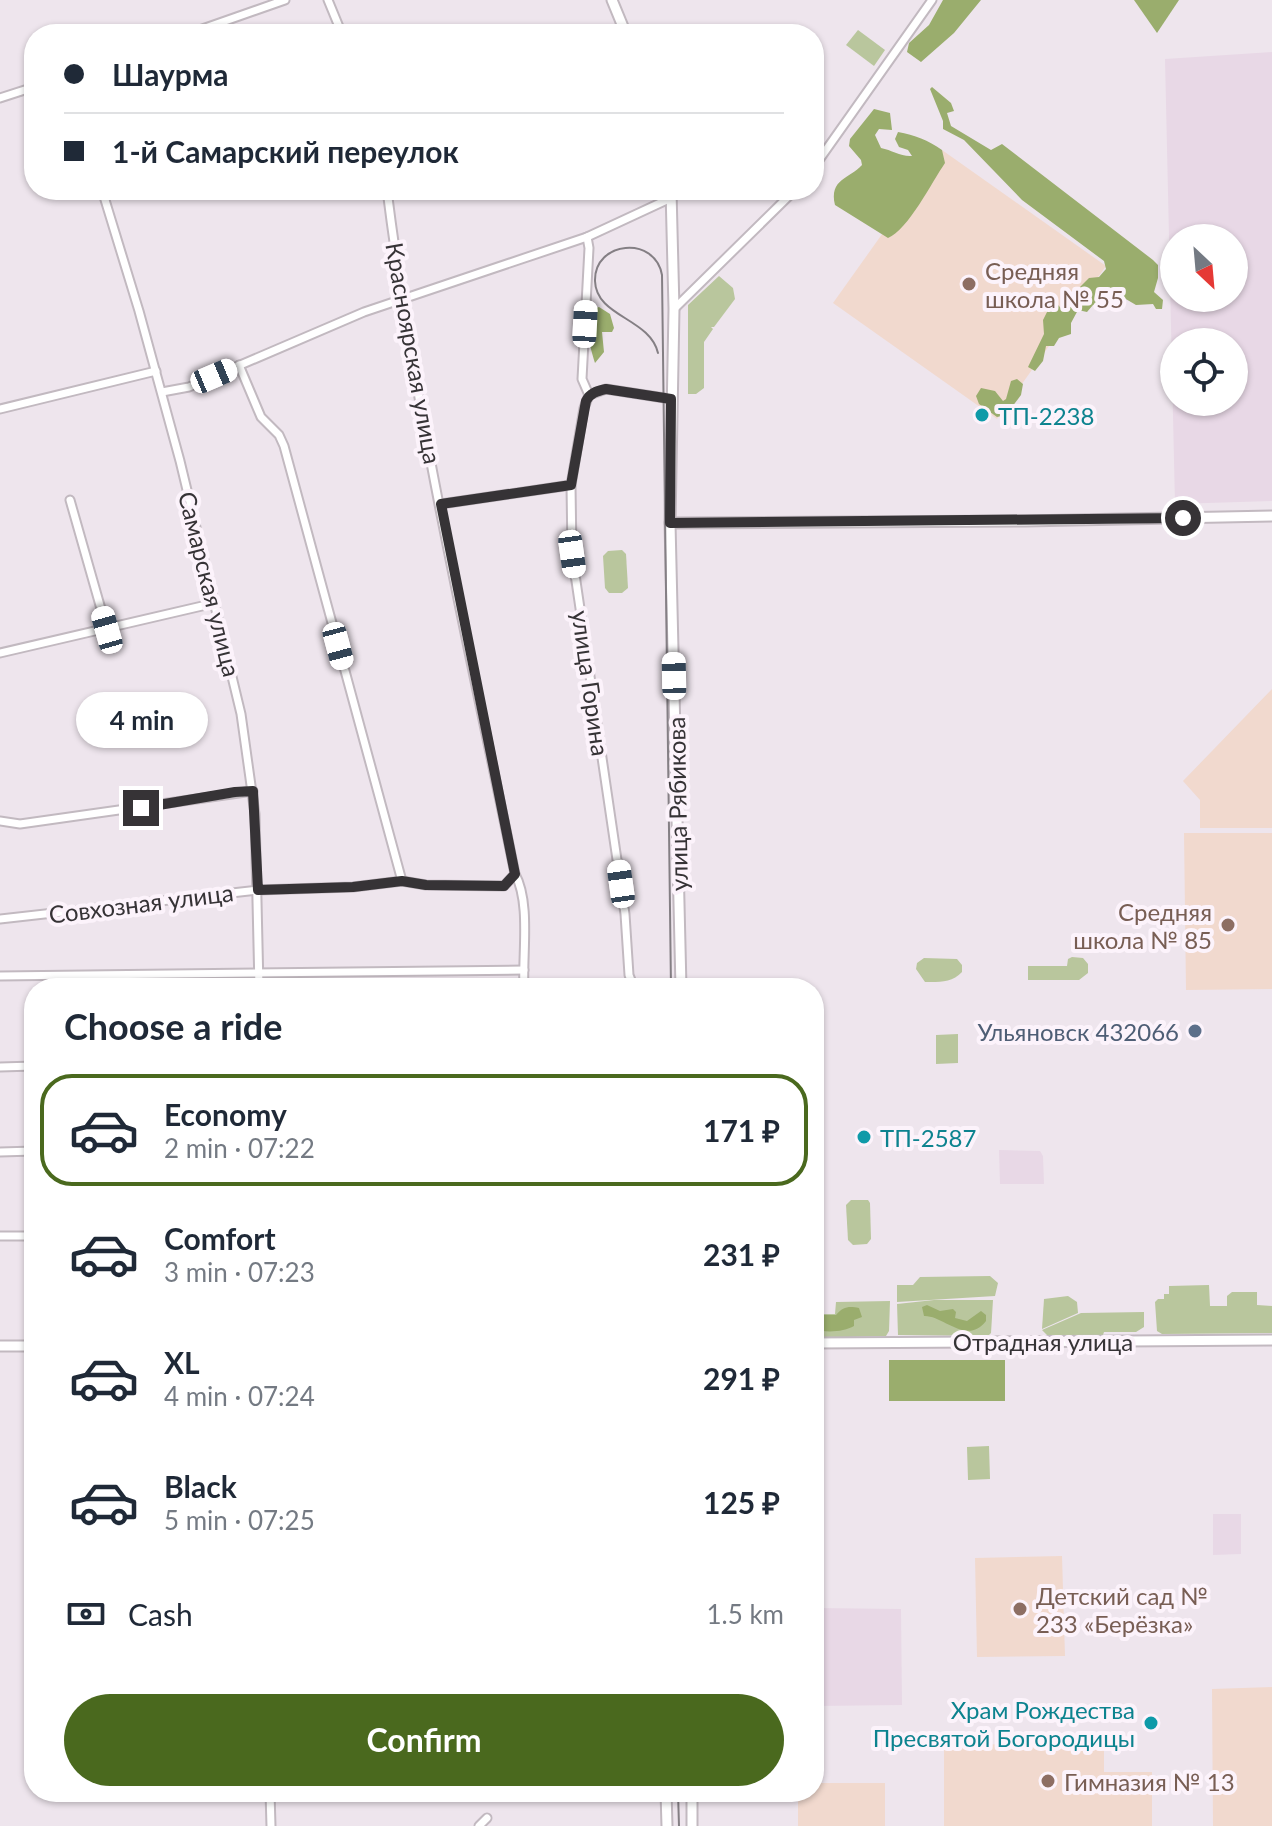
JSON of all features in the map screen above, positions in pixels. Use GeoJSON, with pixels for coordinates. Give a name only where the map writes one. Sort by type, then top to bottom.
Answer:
{"type":"FeatureCollection","features":[{"type":"Feature","properties":{"kind":"street"},"geometry":{"type":"LineString","coordinates":[[217,24],[285,0]]}},
{"type":"Feature","properties":{"kind":"street"},"geometry":{"type":"LineString","coordinates":[[328,0],[338,24]]}},
{"type":"Feature","properties":{"kind":"street"},"geometry":{"type":"LineString","coordinates":[[612,0],[622,24]]}},
{"type":"Feature","properties":{"kind":"street"},"geometry":{"type":"LineString","coordinates":[[824,153],[932,0]]}},
{"type":"Feature","properties":{"kind":"street"},"geometry":{"type":"LineString","coordinates":[[0,98],[24,90]]}},
{"type":"Feature","properties":{"kind":"street","name":"Самарская улица"},"geometry":{"type":"LineString","coordinates":[[105,200],[162,392],[241,714],[253,791],[259,975]]}},
{"type":"Feature","properties":{"kind":"street","name":"Красноярская улица"},"geometry":{"type":"LineString","coordinates":[[388,200],[402,297],[441,504],[521,898],[524,978]]}},
{"type":"Feature","properties":{"kind":"street"},"geometry":{"type":"LineString","coordinates":[[162,392],[189,387],[402,297],[587,237],[659,200]]}},
{"type":"Feature","properties":{"kind":"street","name":"улица Рябикова"},"geometry":{"type":"LineString","coordinates":[[671,200],[674,309],[670,523],[681,978]]}},
{"type":"Feature","properties":{"kind":"street"},"geometry":{"type":"LineString","coordinates":[[674,309],[785,200]]}},
{"type":"Feature","properties":{"kind":"street"},"geometry":{"type":"LineString","coordinates":[[587,237],[582,379],[589,395],[606,389],[671,399]]}},
{"type":"Feature","properties":{"kind":"street"},"geometry":{"type":"LineString","coordinates":[[239,365],[261,417],[279,435],[284,446],[402,881]]}},
{"type":"Feature","properties":{"kind":"street"},"geometry":{"type":"LineString","coordinates":[[0,409],[156,371]]}},
{"type":"Feature","properties":{"kind":"street","name":"улица Горина"},"geometry":{"type":"LineString","coordinates":[[589,395],[571,485],[572,554],[625,914],[631,978]]}},
{"type":"Feature","properties":{"kind":"street"},"geometry":{"type":"LineString","coordinates":[[441,504],[571,485]]}},
{"type":"Feature","properties":{"kind":"street"},"geometry":{"type":"LineString","coordinates":[[70,500],[107,630]]}},
{"type":"Feature","properties":{"kind":"street"},"geometry":{"type":"LineString","coordinates":[[670,523],[1272,516]]}},
{"type":"Feature","properties":{"kind":"street"},"geometry":{"type":"LineString","coordinates":[[0,653],[215,603]]}},
{"type":"Feature","properties":{"kind":"street"},"geometry":{"type":"LineString","coordinates":[[0,821],[20,824],[253,791]]}},
{"type":"Feature","properties":{"kind":"street"},"geometry":{"type":"LineString","coordinates":[[515,874],[504,886],[521,898]]}},
{"type":"Feature","properties":{"kind":"street","name":"Совхозная улица"},"geometry":{"type":"LineString","coordinates":[[0,919],[258,890],[353,887],[402,881],[426,885],[504,886]]}},
{"type":"Feature","properties":{"kind":"street"},"geometry":{"type":"LineString","coordinates":[[0,976],[524,970]]}},
{"type":"Feature","properties":{"kind":"street"},"geometry":{"type":"LineString","coordinates":[[0,1067],[24,1066]]}},
{"type":"Feature","properties":{"kind":"street"},"geometry":{"type":"LineString","coordinates":[[0,1152],[24,1151]]}},
{"type":"Feature","properties":{"kind":"street"},"geometry":{"type":"LineString","coordinates":[[0,1236],[24,1236]]}},
{"type":"Feature","properties":{"kind":"street","name":"Отрадная улица"},"geometry":{"type":"LineString","coordinates":[[824,1343],[1272,1340]]}},
{"type":"Feature","properties":{"kind":"street"},"geometry":{"type":"LineString","coordinates":[[0,1346],[24,1346]]}},
{"type":"Feature","properties":{"kind":"street"},"geometry":{"type":"LineString","coordinates":[[270,1802],[271,1826]]}},
{"type":"Feature","properties":{"kind":"street"},"geometry":{"type":"LineString","coordinates":[[666,1802],[667,1826]]}},
{"type":"Feature","properties":{"kind":"street"},"geometry":{"type":"LineString","coordinates":[[692,1802],[692,1826]]}},
{"type":"Feature","properties":{"kind":"street"},"geometry":{"type":"LineString","coordinates":[[479,1826],[487,1818]]}},
{"type":"Feature","properties":{"kind":"shaded area"},"geometry":{"type":"Polygon","coordinates":[[[1272,52],[1272,501],[1175,504],[1173,416],[1248,416],[1248,328],[1171,328],[1171,312],[1248,312],[1248,224],[1169,224],[1165,59],[1272,52]]]}},
{"type":"Feature","properties":{"kind":"shaded area","name":"Средняя школа № 55"},"geometry":{"type":"Polygon","coordinates":[[[942,150],[1106,266],[997,419],[833,303],[942,150]]]}},
{"type":"Feature","properties":{"kind":"shaded area"},"geometry":{"type":"Polygon","coordinates":[[[1272,689],[1272,828],[1200,828],[1200,800],[1183,781],[1272,689]]]}},
{"type":"Feature","properties":{"kind":"shaded area","name":"Средняя школа № 85"},"geometry":{"type":"Polygon","coordinates":[[[1184,833],[1272,833],[1272,989],[1186,990],[1184,833]]]}},
{"type":"Feature","properties":{"kind":"shaded area"},"geometry":{"type":"Polygon","coordinates":[[[999,1150],[1040,1151],[1044,1184],[1000,1184],[999,1150]]]}},
{"type":"Feature","properties":{"kind":"shaded area"},"geometry":{"type":"Polygon","coordinates":[[[1213,1514],[1241,1514],[1241,1554],[1213,1555],[1213,1514]]]}},
{"type":"Feature","properties":{"kind":"shaded area","name":"Детский сад № 233 «Берёзка»"},"geometry":{"type":"Polygon","coordinates":[[[1062,1556],[1065,1656],[977,1657],[975,1558],[1062,1556]]]}},
{"type":"Feature","properties":{"kind":"shaded area"},"geometry":{"type":"Polygon","coordinates":[[[824,1608],[901,1609],[902,1705],[824,1706],[824,1608]]]}},
{"type":"Feature","properties":{"kind":"shaded area"},"geometry":{"type":"Polygon","coordinates":[[[1272,1687],[1272,1826],[1213,1826],[1212,1689],[1272,1687]]]}},
{"type":"Feature","properties":{"kind":"shaded area","name":"Гимназия № 13"},"geometry":{"type":"Polygon","coordinates":[[[1104,1743],[1104,1772],[1152,1772],[1152,1826],[944,1826],[944,1745],[1104,1743]]]}},
{"type":"Feature","properties":{"kind":"shaded area"},"geometry":{"type":"Polygon","coordinates":[[[824,1783],[885,1783],[885,1826],[798,1826],[798,1802],[824,1802],[824,1783]]]}},
{"type":"Feature","properties":{"kind":"green space"},"geometry":{"type":"Polygon","coordinates":[[[943,0],[981,0],[954,33],[921,62],[907,52],[909,43],[929,25],[943,0]]]}},
{"type":"Feature","properties":{"kind":"green space"},"geometry":{"type":"Polygon","coordinates":[[[1134,0],[1179,0],[1157,33],[1134,0]]]}},
{"type":"Feature","properties":{"kind":"green space"},"geometry":{"type":"Polygon","coordinates":[[[858,30],[885,50],[874,66],[846,45],[858,30]]]}},
{"type":"Feature","properties":{"kind":"green space"},"geometry":{"type":"Polygon","coordinates":[[[932,87],[951,103],[954,111],[947,113],[951,126],[991,150],[1002,144],[1153,260],[1158,265],[1154,292],[1160,297],[1160,309],[1153,304],[1136,305],[1114,295],[1110,302],[1093,305],[1087,312],[1078,310],[1071,323],[1071,334],[1059,338],[1054,346],[1046,346],[1043,361],[1035,371],[1028,367],[1044,334],[1043,320],[1048,310],[1058,305],[1065,312],[1069,298],[1089,278],[1099,277],[1106,269],[1104,261],[1022,200],[964,140],[943,129],[943,121],[930,89],[932,87]]]}},
{"type":"Feature","properties":{"kind":"green space"},"geometry":{"type":"Polygon","coordinates":[[[874,109],[890,113],[892,130],[879,129],[875,135],[881,148],[912,156],[908,150],[899,147],[895,139],[898,132],[904,133],[942,150],[945,163],[904,226],[888,238],[835,205],[834,196],[841,180],[862,165],[849,146],[850,139],[874,109]]]}},
{"type":"Feature","properties":{"kind":"green space"},"geometry":{"type":"Polygon","coordinates":[[[719,276],[733,288],[735,299],[711,327],[713,329],[704,342],[704,388],[696,394],[688,394],[688,305],[719,276]]]}},
{"type":"Feature","properties":{"kind":"green space"},"geometry":{"type":"Polygon","coordinates":[[[599,307],[610,314],[614,328],[612,332],[602,332],[604,352],[595,363],[588,323],[592,309],[599,307]]]}},
{"type":"Feature","properties":{"kind":"green space"},"geometry":{"type":"Polygon","coordinates":[[[1017,379],[1023,384],[1021,395],[1006,415],[997,417],[979,404],[976,396],[981,388],[995,391],[1003,401],[1011,381],[1017,379]]]}},
{"type":"Feature","properties":{"kind":"green space"},"geometry":{"type":"Polygon","coordinates":[[[622,550],[626,554],[628,588],[622,593],[609,593],[605,588],[603,556],[608,551],[622,550]]]}},
{"type":"Feature","properties":{"kind":"green space"},"geometry":{"type":"Polygon","coordinates":[[[924,958],[957,959],[962,965],[962,972],[950,980],[925,982],[916,969],[917,963],[924,958]]]}},
{"type":"Feature","properties":{"kind":"green space"},"geometry":{"type":"Polygon","coordinates":[[[1083,958],[1088,964],[1088,973],[1079,980],[1028,980],[1028,966],[1067,966],[1068,959],[1083,958]]]}},
{"type":"Feature","properties":{"kind":"green space"},"geometry":{"type":"Polygon","coordinates":[[[958,1034],[958,1063],[936,1064],[936,1035],[958,1034]]]}},
{"type":"Feature","properties":{"kind":"green space"},"geometry":{"type":"Polygon","coordinates":[[[851,1200],[868,1200],[870,1203],[871,1239],[867,1244],[853,1245],[848,1240],[846,1205],[851,1200]]]}},
{"type":"Feature","properties":{"kind":"green space"},"geometry":{"type":"Polygon","coordinates":[[[990,1276],[998,1283],[995,1296],[897,1302],[897,1285],[913,1285],[920,1277],[990,1276]]]}},
{"type":"Feature","properties":{"kind":"green space"},"geometry":{"type":"Polygon","coordinates":[[[1209,1285],[1210,1306],[1227,1306],[1227,1296],[1232,1292],[1257,1292],[1257,1305],[1272,1306],[1272,1333],[1162,1334],[1157,1331],[1155,1302],[1164,1299],[1164,1294],[1169,1294],[1169,1286],[1209,1285]]]}},
{"type":"Feature","properties":{"kind":"green space"},"geometry":{"type":"Polygon","coordinates":[[[1068,1296],[1077,1302],[1078,1313],[1042,1329],[1044,1299],[1068,1296]]]}},
{"type":"Feature","properties":{"kind":"green space"},"geometry":{"type":"Polygon","coordinates":[[[934,1300],[993,1300],[991,1333],[988,1336],[898,1335],[897,1304],[934,1300]]]}},
{"type":"Feature","properties":{"kind":"green space"},"geometry":{"type":"Polygon","coordinates":[[[890,1301],[889,1331],[886,1336],[824,1338],[824,1314],[835,1314],[836,1302],[890,1301]]]}},
{"type":"Feature","properties":{"kind":"green space"},"geometry":{"type":"Polygon","coordinates":[[[927,1305],[940,1311],[953,1309],[955,1318],[967,1321],[981,1311],[986,1315],[986,1321],[971,1331],[955,1328],[924,1316],[922,1307],[927,1305]]]}},
{"type":"Feature","properties":{"kind":"green space"},"geometry":{"type":"Polygon","coordinates":[[[859,1308],[862,1317],[854,1320],[854,1326],[824,1330],[824,1315],[859,1308]]]}},
{"type":"Feature","properties":{"kind":"green space"},"geometry":{"type":"Polygon","coordinates":[[[1144,1312],[1144,1327],[1136,1332],[1047,1335],[1042,1330],[1081,1313],[1144,1312]]]}},
{"type":"Feature","properties":{"kind":"green space"},"geometry":{"type":"Polygon","coordinates":[[[889,1360],[1005,1360],[1005,1401],[889,1401],[889,1360]]]}},
{"type":"Feature","properties":{"kind":"green space"},"geometry":{"type":"Polygon","coordinates":[[[989,1446],[990,1479],[968,1480],[967,1447],[989,1446]]]}},
{"type":"Feature","properties":{"kind":"tram line"},"geometry":{"type":"LineString","coordinates":[[658,353],[645,332],[604,303],[598,293],[595,281],[597,268],[614,251],[626,248],[648,253],[657,262],[662,275],[671,978]]}},
{"type":"Feature","properties":{"kind":"tram line"},"geometry":{"type":"LineString","coordinates":[[678,1802],[679,1826]]}},
{"type":"Feature","properties":{"kind":"place","name":"Средняя школа № 55"},"geometry":{"type":"Point","coordinates":[969,284]}},
{"type":"Feature","properties":{"kind":"place","name":"ТП-2238"},"geometry":{"type":"Point","coordinates":[982,415]}},
{"type":"Feature","properties":{"kind":"place","name":"Средняя школа № 85"},"geometry":{"type":"Point","coordinates":[1228,925]}},
{"type":"Feature","properties":{"kind":"place","name":"Ульяновск 432066"},"geometry":{"type":"Point","coordinates":[1195,1031]}},
{"type":"Feature","properties":{"kind":"place","name":"ТП-2587"},"geometry":{"type":"Point","coordinates":[864,1137]}},
{"type":"Feature","properties":{"kind":"place","name":"Детский сад № 233 «Берёзка»"},"geometry":{"type":"Point","coordinates":[1020,1609]}},
{"type":"Feature","properties":{"kind":"place","name":"Храм Рождества Пресвятой Богородицы"},"geometry":{"type":"Point","coordinates":[1151,1723]}},
{"type":"Feature","properties":{"kind":"place","name":"Гимназия № 13"},"geometry":{"type":"Point","coordinates":[1048,1781]}},
{"type":"Feature","properties":{"kind":"route"},"geometry":{"type":"LineString","coordinates":[[141,808],[253,791],[258,890],[353,887],[402,881],[426,885],[504,886],[509,882],[515,874],[441,504],[571,485],[586,401],[589,395],[597,391],[606,389],[671,399],[670,523],[821,524],[1183,518]]}}]}
